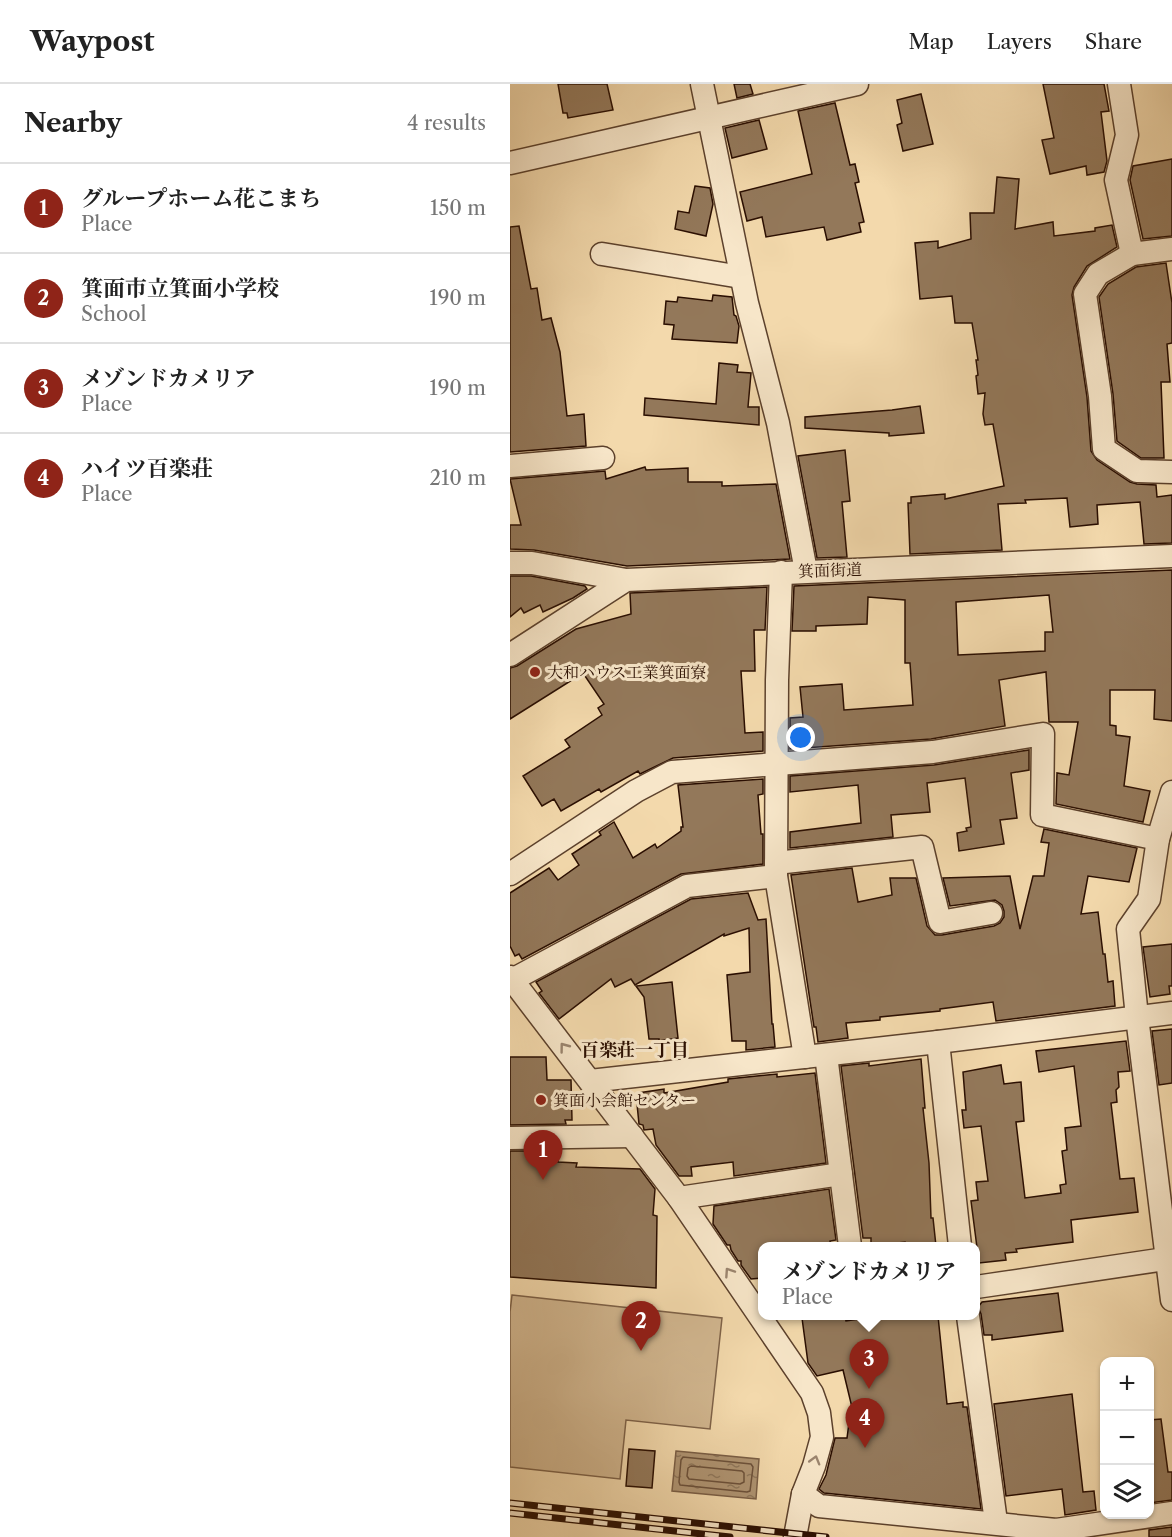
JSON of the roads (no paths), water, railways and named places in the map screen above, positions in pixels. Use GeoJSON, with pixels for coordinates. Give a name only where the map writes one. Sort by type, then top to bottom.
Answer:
{"type":"FeatureCollection","features":[{"type":"Feature","properties":{"kind":"street"},"geometry":{"type":"LineString","coordinates":[[702,84],[741,277],[778,423],[807,571]]}},
{"type":"Feature","properties":{"kind":"street"},"geometry":{"type":"LineString","coordinates":[[510,163],[857,84]]}},
{"type":"Feature","properties":{"kind":"street"},"geometry":{"type":"LineString","coordinates":[[1119,84],[1127,135],[1116,180],[1132,254]]}},
{"type":"Feature","properties":{"kind":"street"},"geometry":{"type":"LineString","coordinates":[[1172,249],[1132,254],[1098,274],[1085,294],[1100,396],[1104,449],[1137,471],[1172,472]]}},
{"type":"Feature","properties":{"kind":"street"},"geometry":{"type":"LineString","coordinates":[[602,254],[741,277]]}},
{"type":"Feature","properties":{"kind":"street"},"geometry":{"type":"LineString","coordinates":[[510,466],[603,458]]}},
{"type":"Feature","properties":{"kind":"street","name":"箕面街道"},"geometry":{"type":"LineString","coordinates":[[510,655],[626,580],[1172,556]]}},
{"type":"Feature","properties":{"kind":"street"},"geometry":{"type":"LineString","coordinates":[[510,563],[532,562],[626,580]]}},
{"type":"Feature","properties":{"kind":"street"},"geometry":{"type":"LineString","coordinates":[[781,572],[777,680],[776,869],[841,1174],[850,1242]]}},
{"type":"Feature","properties":{"kind":"street"},"geometry":{"type":"LineString","coordinates":[[510,874],[636,791],[672,772],[933,752],[1042,734],[1042,815],[1158,839]]}},
{"type":"Feature","properties":{"kind":"street"},"geometry":{"type":"LineString","coordinates":[[1172,792],[1158,839],[1149,898],[1128,929],[1137,1017],[1170,1258],[1172,1300]]}},
{"type":"Feature","properties":{"kind":"street"},"geometry":{"type":"LineString","coordinates":[[758,1311],[679,1198],[590,1081],[519,1006],[511,978],[687,886],[776,869],[922,847],[940,922],[991,913]]}},
{"type":"Feature","properties":{"kind":"street"},"geometry":{"type":"LineString","coordinates":[[590,1081],[1172,1013]]}},
{"type":"Feature","properties":{"kind":"street"},"geometry":{"type":"LineString","coordinates":[[938,1042],[960,1242]]}},
{"type":"Feature","properties":{"kind":"street"},"geometry":{"type":"LineString","coordinates":[[510,1138],[632,1136]]}},
{"type":"Feature","properties":{"kind":"street"},"geometry":{"type":"LineString","coordinates":[[679,1198],[841,1174]]}},
{"type":"Feature","properties":{"kind":"street"},"geometry":{"type":"LineString","coordinates":[[980,1286],[1170,1258]]}},
{"type":"Feature","properties":{"kind":"street"},"geometry":{"type":"LineString","coordinates":[[764,1320],[812,1393],[819,1413],[822,1437],[803,1494],[795,1537]]}},
{"type":"Feature","properties":{"kind":"street"},"geometry":{"type":"LineString","coordinates":[[969,1320],[996,1522]]}},
{"type":"Feature","properties":{"kind":"street"},"geometry":{"type":"LineString","coordinates":[[803,1494],[819,1506],[996,1522],[1056,1530],[1172,1513]]}},
{"type":"Feature","properties":{"kind":"water"},"geometry":{"type":"Polygon","coordinates":[[[676,1451],[759,1459],[756,1499],[672,1491],[676,1451]]]}},
{"type":"Feature","properties":{"kind":"railway"},"geometry":{"type":"LineString","coordinates":[[510,1503],[826,1537]]}},
{"type":"Feature","properties":{"kind":"railway"},"geometry":{"type":"LineString","coordinates":[[510,1513],[730,1537]]}},
{"type":"Feature","properties":{"kind":"place","name":"大和ハウス工業箕面寮"},"geometry":{"type":"Point","coordinates":[535,672]}},
{"type":"Feature","properties":{"kind":"place","name":"箕面小会館センター"},"geometry":{"type":"Point","coordinates":[541,1100]}},
{"type":"Feature","properties":{"kind":"place","name":"グループホーム花こまち"},"geometry":{"type":"Point","coordinates":[543,1180]}},
{"type":"Feature","properties":{"kind":"place","name":"箕面市立箕面小学校"},"geometry":{"type":"Point","coordinates":[641,1351]}},
{"type":"Feature","properties":{"kind":"place","name":"メゾンドカメリア"},"geometry":{"type":"Point","coordinates":[869,1389]}},
{"type":"Feature","properties":{"kind":"place","name":"ハイツ百楽荘"},"geometry":{"type":"Point","coordinates":[865,1448]}},
{"type":"Feature","properties":{"kind":"district","name":"百楽荘一丁目"},"geometry":{"type":"Point","coordinates":[635,1050]}}]}
